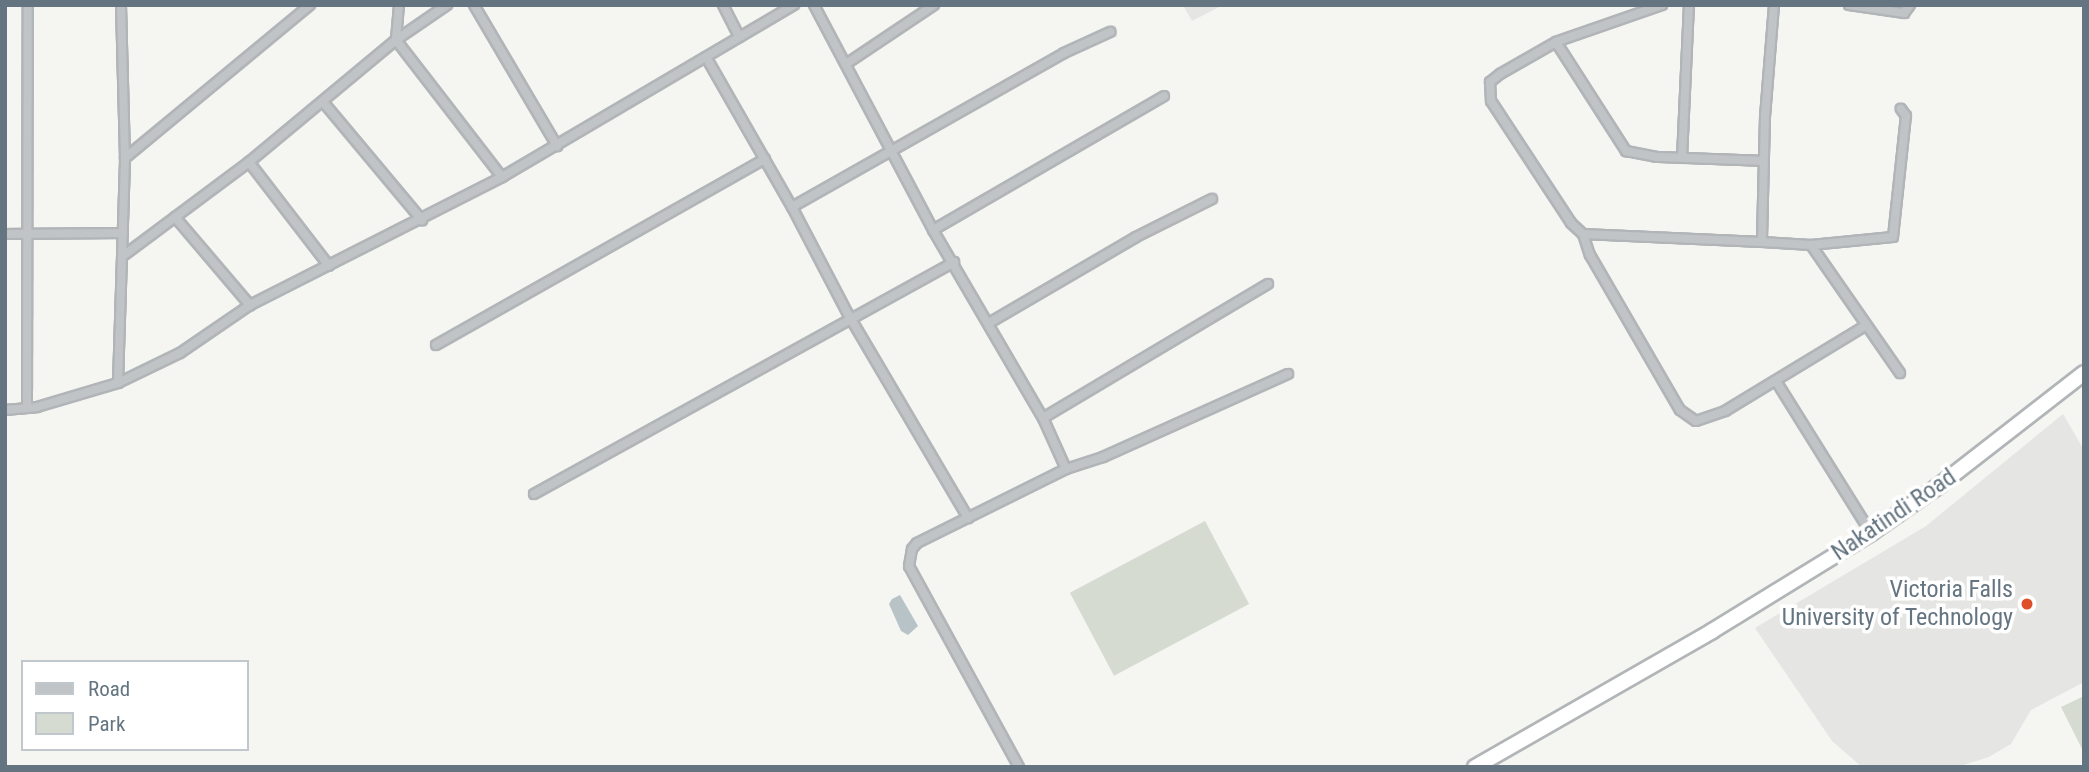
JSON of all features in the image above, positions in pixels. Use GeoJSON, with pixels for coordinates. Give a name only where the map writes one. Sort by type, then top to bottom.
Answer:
{"type":"FeatureCollection","features":[{"type":"Feature","properties":{"kind":"highway","name":"Nakatindi Road"},"geometry":{"type":"LineString","coordinates":[[1475,767],[1712,631],[1871,533],[1940,485],[2084,373]]}},
{"type":"Feature","properties":{"kind":"street"},"geometry":{"type":"LineString","coordinates":[[27,408],[28,5]]}},
{"type":"Feature","properties":{"kind":"street"},"geometry":{"type":"LineString","coordinates":[[118,383],[125,158],[121,5]]}},
{"type":"Feature","properties":{"kind":"street"},"geometry":{"type":"LineString","coordinates":[[125,158],[310,5]]}},
{"type":"Feature","properties":{"kind":"street"},"geometry":{"type":"LineString","coordinates":[[399,5],[396,40],[502,177]]}},
{"type":"Feature","properties":{"kind":"street"},"geometry":{"type":"LineString","coordinates":[[123,256],[324,103],[396,40],[447,5]]}},
{"type":"Feature","properties":{"kind":"street"},"geometry":{"type":"LineString","coordinates":[[474,5],[557,146]]}},
{"type":"Feature","properties":{"kind":"street"},"geometry":{"type":"LineString","coordinates":[[723,5],[739,37]]}},
{"type":"Feature","properties":{"kind":"street"},"geometry":{"type":"LineString","coordinates":[[5,410],[27,408],[118,383],[180,353],[250,305],[422,220],[502,177],[794,5]]}},
{"type":"Feature","properties":{"kind":"street"},"geometry":{"type":"LineString","coordinates":[[814,5],[933,230],[1043,418],[1066,469]]}},
{"type":"Feature","properties":{"kind":"street"},"geometry":{"type":"LineString","coordinates":[[846,64],[934,5]]}},
{"type":"Feature","properties":{"kind":"street"},"geometry":{"type":"LineString","coordinates":[[1662,5],[1556,42],[1500,74],[1488,89],[1491,101],[1571,223],[1583,234],[1590,255],[1681,410],[1696,421],[1725,411],[1865,326]]}},
{"type":"Feature","properties":{"kind":"street"},"geometry":{"type":"LineString","coordinates":[[1682,158],[1689,5]]}},
{"type":"Feature","properties":{"kind":"street"},"geometry":{"type":"LineString","coordinates":[[1762,242],[1763,161],[1774,5]]}},
{"type":"Feature","properties":{"kind":"street"},"geometry":{"type":"LineString","coordinates":[[1849,5],[1904,13],[1910,5]]}},
{"type":"Feature","properties":{"kind":"street"},"geometry":{"type":"LineString","coordinates":[[792,207],[1064,53],[1110,32]]}},
{"type":"Feature","properties":{"kind":"street"},"geometry":{"type":"LineString","coordinates":[[1556,42],[1626,151],[1656,157],[1763,161]]}},
{"type":"Feature","properties":{"kind":"street"},"geometry":{"type":"LineString","coordinates":[[706,57],[853,320],[968,518]]}},
{"type":"Feature","properties":{"kind":"street"},"geometry":{"type":"LineString","coordinates":[[933,230],[1164,96]]}},
{"type":"Feature","properties":{"kind":"street"},"geometry":{"type":"LineString","coordinates":[[324,103],[422,220]]}},
{"type":"Feature","properties":{"kind":"street"},"geometry":{"type":"LineString","coordinates":[[1583,234],[1811,245],[1893,237],[1906,116],[1901,109]]}},
{"type":"Feature","properties":{"kind":"street"},"geometry":{"type":"LineString","coordinates":[[436,345],[765,159]]}},
{"type":"Feature","properties":{"kind":"street"},"geometry":{"type":"LineString","coordinates":[[249,162],[329,266]]}},
{"type":"Feature","properties":{"kind":"street"},"geometry":{"type":"LineString","coordinates":[[989,323],[1127,242],[1213,199]]}},
{"type":"Feature","properties":{"kind":"street"},"geometry":{"type":"LineString","coordinates":[[175,217],[250,305]]}},
{"type":"Feature","properties":{"kind":"street"},"geometry":{"type":"LineString","coordinates":[[5,234],[123,233]]}},
{"type":"Feature","properties":{"kind":"street"},"geometry":{"type":"LineString","coordinates":[[1811,245],[1900,373]]}},
{"type":"Feature","properties":{"kind":"street"},"geometry":{"type":"LineString","coordinates":[[534,494],[954,262]]}},
{"type":"Feature","properties":{"kind":"street"},"geometry":{"type":"LineString","coordinates":[[1043,418],[1268,284]]}},
{"type":"Feature","properties":{"kind":"street"},"geometry":{"type":"LineString","coordinates":[[1020,767],[909,566],[916,543],[1066,469],[1092,462],[1288,374]]}},
{"type":"Feature","properties":{"kind":"street"},"geometry":{"type":"LineString","coordinates":[[1776,381],[1871,533]]}},
{"type":"Feature","properties":{"kind":"shaded area"},"geometry":{"type":"Polygon","coordinates":[[[1183,5],[1223,5],[1192,21],[1183,5]]]}},
{"type":"Feature","properties":{"kind":"shaded area"},"geometry":{"type":"Polygon","coordinates":[[[2063,414],[2084,450],[2084,682],[2031,710],[2011,744],[1989,757],[1957,767],[1862,767],[1832,741],[1755,628],[1926,526],[2063,414]]]}},
{"type":"Feature","properties":{"kind":"shaded area"},"geometry":{"type":"Polygon","coordinates":[[[900,595],[918,626],[908,635],[901,631],[889,604],[900,595]]]}},
{"type":"Feature","properties":{"kind":"green space"},"geometry":{"type":"Polygon","coordinates":[[[1205,521],[1249,604],[1114,676],[1070,593],[1205,521]]]}},
{"type":"Feature","properties":{"kind":"green space"},"geometry":{"type":"Polygon","coordinates":[[[2084,696],[2084,753],[2061,707],[2084,696]]]}},
{"type":"Feature","properties":{"kind":"place","name":"Victoria Falls University of Technology"},"geometry":{"type":"Point","coordinates":[2027,604]}}]}
